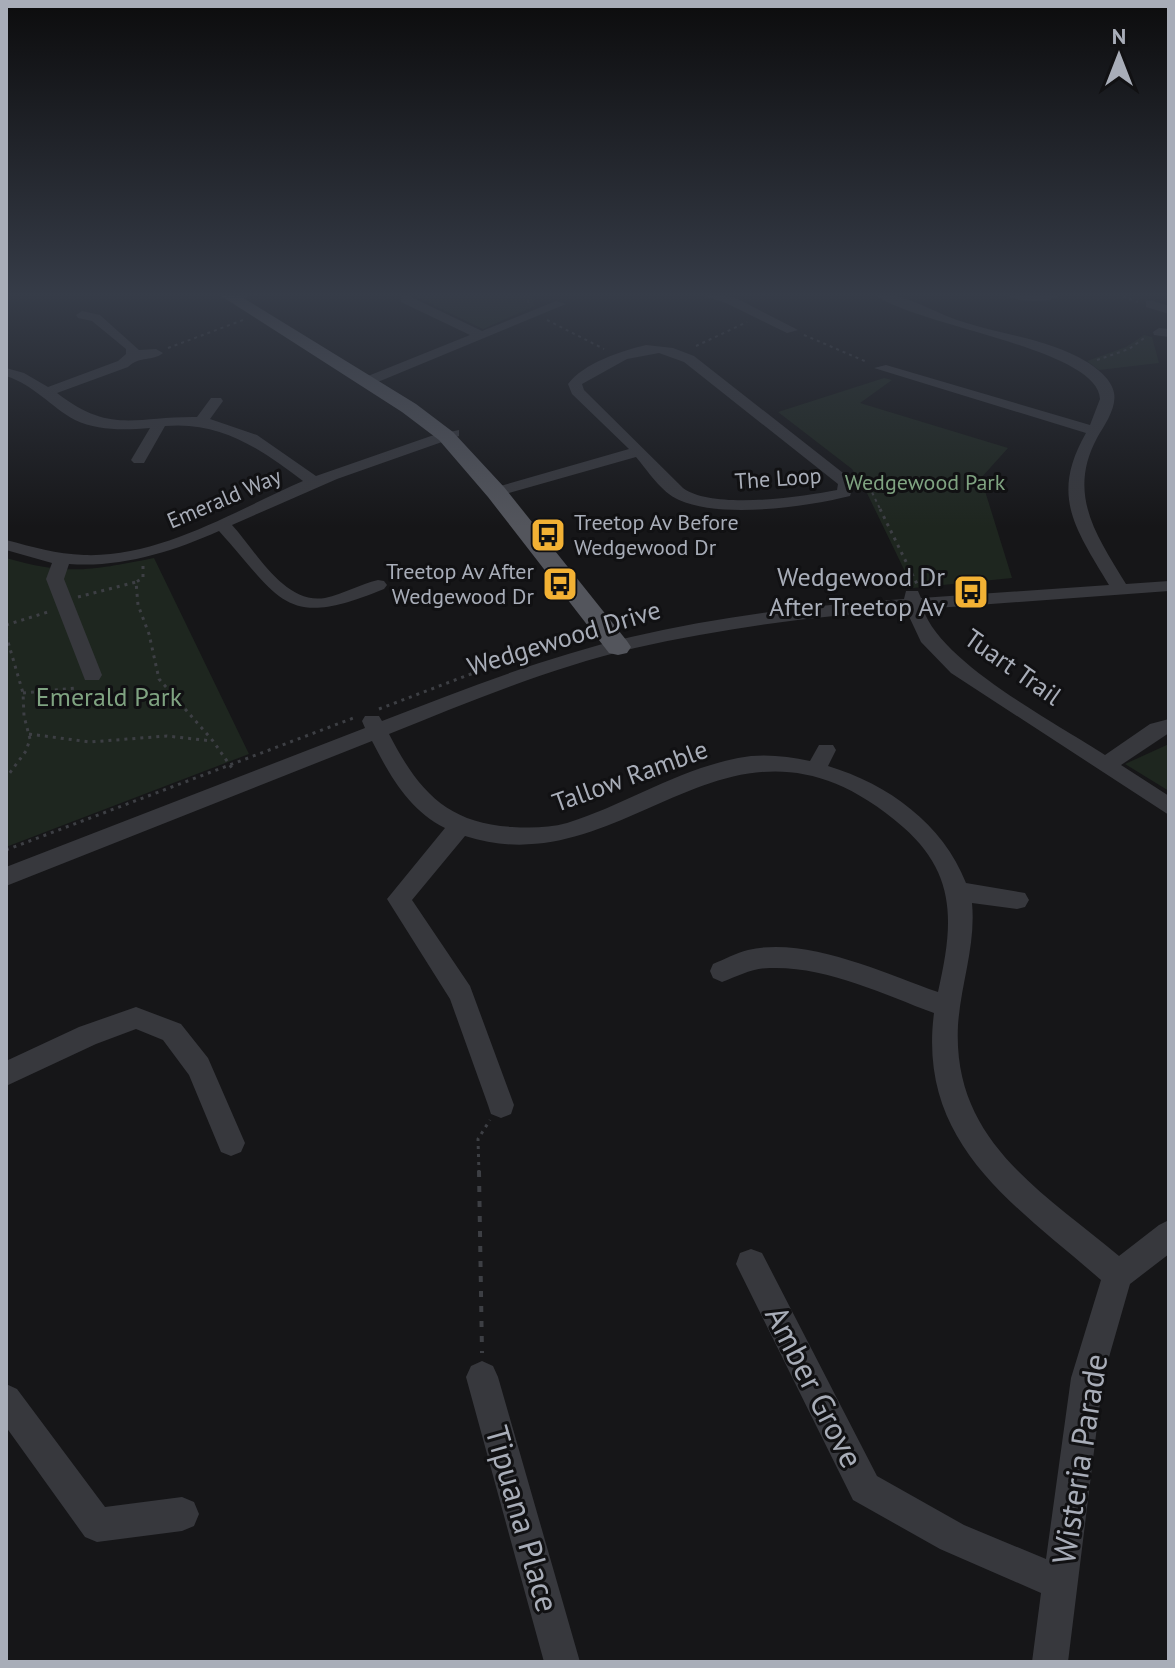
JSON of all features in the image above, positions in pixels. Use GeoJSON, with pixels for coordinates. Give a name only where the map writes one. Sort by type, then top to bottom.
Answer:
{"type":"FeatureCollection","features":[{"type":"Feature","properties":{"kind":"main road"},"geometry":{"type":"LineString","coordinates":[[359,372],[450,435],[501,491],[622,641]]}},
{"type":"Feature","properties":{"kind":"street"},"geometry":{"type":"LineString","coordinates":[[6,372],[25,377],[49,391],[88,420],[105,424],[201,422],[237,428],[314,482]]}},
{"type":"Feature","properties":{"kind":"street"},"geometry":{"type":"LineString","coordinates":[[49,391],[102,372]]}},
{"type":"Feature","properties":{"kind":"street"},"geometry":{"type":"LineString","coordinates":[[372,380],[392,372]]}},
{"type":"Feature","properties":{"kind":"street","name":"The Loop"},"geometry":{"type":"LineString","coordinates":[[592,372],[575,384],[577,391],[684,496],[715,504],[823,499],[844,493],[846,483],[703,372]]}},
{"type":"Feature","properties":{"kind":"street"},"geometry":{"type":"LineString","coordinates":[[894,372],[1093,430]]}},
{"type":"Feature","properties":{"kind":"street"},"geometry":{"type":"LineString","coordinates":[[1090,372],[1107,391],[1107,403],[1076,465],[1074,486],[1077,504],[1118,584]]}},
{"type":"Feature","properties":{"kind":"street"},"geometry":{"type":"LineString","coordinates":[[201,422],[216,401]]}},
{"type":"Feature","properties":{"kind":"street"},"geometry":{"type":"LineString","coordinates":[[139,460],[160,423]]}},
{"type":"Feature","properties":{"kind":"street","name":"Emerald Way"},"geometry":{"type":"LineString","coordinates":[[6,545],[38,557],[62,559],[139,554],[183,542],[314,482],[450,435]]}},
{"type":"Feature","properties":{"kind":"street"},"geometry":{"type":"LineString","coordinates":[[501,491],[639,451]]}},
{"type":"Feature","properties":{"kind":"street"},"geometry":{"type":"LineString","coordinates":[[223,525],[291,600],[314,607],[329,605],[378,585]]}},
{"type":"Feature","properties":{"kind":"street"},"geometry":{"type":"LineString","coordinates":[[62,559],[55,579],[92,675]]}},
{"type":"Feature","properties":{"kind":"street","name":"Wedgewood Drive"},"geometry":{"type":"LineString","coordinates":[[6,864],[233,769],[373,719],[506,680],[622,641],[762,617],[915,596],[1169,578]]}},
{"type":"Feature","properties":{"kind":"street","name":"Wedgewood Drive"},"geometry":{"type":"LineString","coordinates":[[1118,584],[1169,586]]}},
{"type":"Feature","properties":{"kind":"street","name":"Tuart Trail"},"geometry":{"type":"LineString","coordinates":[[915,596],[928,638],[958,668],[1169,807]]}},
{"type":"Feature","properties":{"kind":"street","name":"Wedgewood Drive"},"geometry":{"type":"LineString","coordinates":[[6,877],[373,719]]}},
{"type":"Feature","properties":{"kind":"street","name":"Tallow Ramble"},"geometry":{"type":"LineString","coordinates":[[373,719],[396,767],[424,804],[460,826],[504,835],[550,835],[739,766],[821,760],[889,804],[915,824],[950,869],[962,924],[947,1006],[947,1069],[960,1116],[984,1154],[1036,1207],[1118,1275]]}},
{"type":"Feature","properties":{"kind":"street"},"geometry":{"type":"LineString","coordinates":[[1107,764],[1157,729],[1169,726]]}},
{"type":"Feature","properties":{"kind":"street"},"geometry":{"type":"LineString","coordinates":[[460,826],[399,899],[461,994],[501,1105]]}},
{"type":"Feature","properties":{"kind":"street"},"geometry":{"type":"LineString","coordinates":[[955,891],[1017,900]]}},
{"type":"Feature","properties":{"kind":"street"},"geometry":{"type":"LineString","coordinates":[[722,971],[752,959],[782,958],[812,962],[947,1006]]}},
{"type":"Feature","properties":{"kind":"street"},"geometry":{"type":"LineString","coordinates":[[6,1074],[88,1035],[136,1018],[172,1032],[199,1067],[231,1143]]}},
{"type":"Feature","properties":{"kind":"street"},"geometry":{"type":"LineString","coordinates":[[1118,1275],[1169,1235]]}},
{"type":"Feature","properties":{"kind":"street","name":"Amber Grove"},"geometry":{"type":"LineString","coordinates":[[751,1264],[865,1488],[952,1537],[1060,1583]]}},
{"type":"Feature","properties":{"kind":"street","name":"Wisteria Parade"},"geometry":{"type":"LineString","coordinates":[[1050,1662],[1087,1378],[1118,1275]]}},
{"type":"Feature","properties":{"kind":"street","name":"Tipuana Place"},"geometry":{"type":"LineString","coordinates":[[482,1377],[562,1662]]}},
{"type":"Feature","properties":{"kind":"street"},"geometry":{"type":"LineString","coordinates":[[6,1400],[97,1525],[182,1514]]}},
{"type":"Feature","properties":{"kind":"path"},"geometry":{"type":"LineString","coordinates":[[846,483],[870,488],[915,596]]}},
{"type":"Feature","properties":{"kind":"path"},"geometry":{"type":"LineString","coordinates":[[6,625],[64,608],[77,597],[136,582],[143,578],[145,572],[139,554]]}},
{"type":"Feature","properties":{"kind":"path"},"geometry":{"type":"LineString","coordinates":[[136,582],[138,605],[149,634],[159,679],[233,769]]}},
{"type":"Feature","properties":{"kind":"path"},"geometry":{"type":"LineString","coordinates":[[6,850],[373,719],[497,664],[571,643],[591,631]]}},
{"type":"Feature","properties":{"kind":"path"},"geometry":{"type":"LineString","coordinates":[[6,635],[23,693],[29,734],[26,751],[6,778]]}},
{"type":"Feature","properties":{"kind":"path"},"geometry":{"type":"LineString","coordinates":[[23,693],[50,689],[61,693],[77,688]]}},
{"type":"Feature","properties":{"kind":"path"},"geometry":{"type":"LineString","coordinates":[[29,734],[90,742],[167,736],[213,741]]}},
{"type":"Feature","properties":{"kind":"path"},"geometry":{"type":"LineString","coordinates":[[482,1377],[478,1139],[501,1105]]}},
{"type":"Feature","properties":{"kind":"green space","name":"Wedgewood Park"},"geometry":{"type":"Polygon","coordinates":[[[884,378],[892,380],[860,403],[1008,448],[981,478],[1012,578],[913,588],[865,489],[852,469],[778,412],[884,378]]]}},
{"type":"Feature","properties":{"kind":"green space","name":"Emerald Park"},"geometry":{"type":"Polygon","coordinates":[[[6,558],[47,567],[80,569],[154,558],[249,754],[6,847],[6,558]]]}},
{"type":"Feature","properties":{"kind":"green space"},"geometry":{"type":"Polygon","coordinates":[[[1169,744],[1169,791],[1125,764],[1169,744]]]}},
{"type":"Feature","properties":{"kind":"place","name":"Treetop Av Before Wedgewood Dr"},"geometry":{"type":"Point","coordinates":[548,535]}},
{"type":"Feature","properties":{"kind":"place","name":"Treetop Av After Wedgewood Dr"},"geometry":{"type":"Point","coordinates":[560,584]}},
{"type":"Feature","properties":{"kind":"place","name":"Wedgewood Dr After Treetop Av"},"geometry":{"type":"Point","coordinates":[971,592]}}]}
